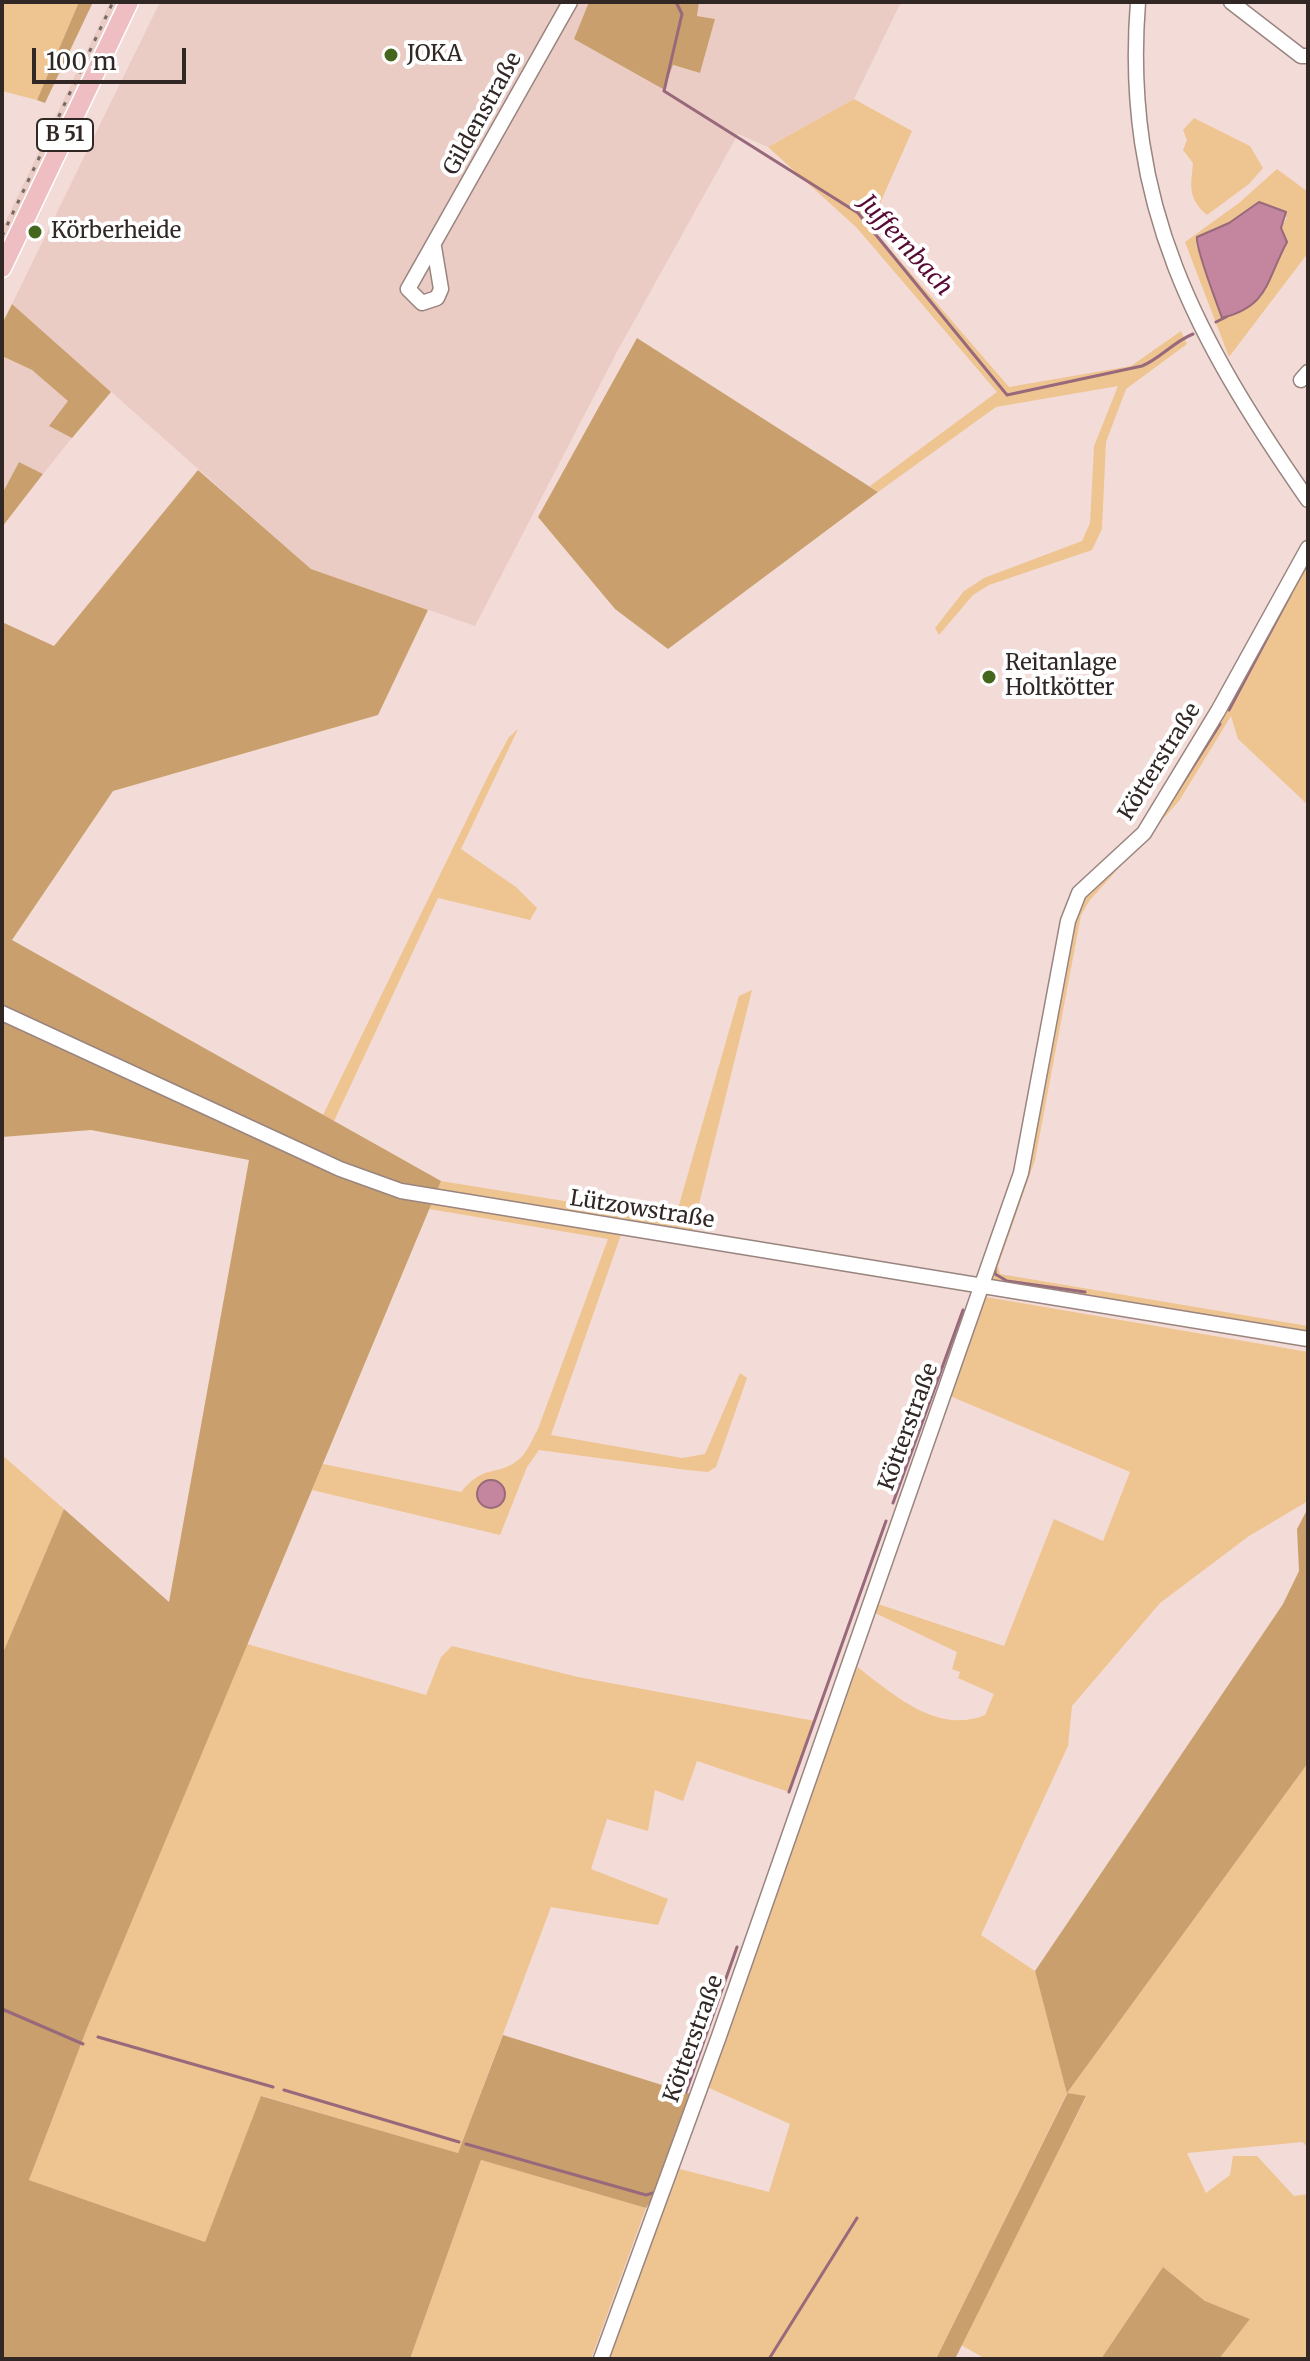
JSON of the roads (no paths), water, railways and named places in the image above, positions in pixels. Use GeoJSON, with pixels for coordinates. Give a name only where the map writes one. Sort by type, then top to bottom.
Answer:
{"type":"FeatureCollection","features":[{"type":"Feature","properties":{"kind":"main road","name":"B 51"},"geometry":{"type":"LineString","coordinates":[[2,268],[129,2]]}},
{"type":"Feature","properties":{"kind":"street","name":"Gildenstraße"},"geometry":{"type":"LineString","coordinates":[[434,247],[570,2]]}},
{"type":"Feature","properties":{"kind":"street"},"geometry":{"type":"LineString","coordinates":[[1138,2],[1136,73],[1146,166],[1179,279],[1223,373],[1308,500]]}},
{"type":"Feature","properties":{"kind":"street"},"geometry":{"type":"LineString","coordinates":[[1231,2],[1301,56],[1308,56]]}},
{"type":"Feature","properties":{"kind":"street","name":"Kötterstraße"},"geometry":{"type":"LineString","coordinates":[[601,2359],[1021,1173],[1068,921],[1079,893],[1144,833],[1218,711],[1308,548]]}},
{"type":"Feature","properties":{"kind":"street","name":"Lützowstraße"},"geometry":{"type":"LineString","coordinates":[[2,1013],[340,1169],[401,1191],[1308,1339]]}},
{"type":"Feature","properties":{"kind":"waterway","name":"Juffernbach"},"geometry":{"type":"LineString","coordinates":[[676,2],[682,14],[664,91],[858,213],[1007,395],[1142,366],[1193,334]]}},
{"type":"Feature","properties":{"kind":"waterway","name":"Juffernbach"},"geometry":{"type":"LineString","coordinates":[[1216,322],[1226,317]]}},
{"type":"Feature","properties":{"kind":"waterway"},"geometry":{"type":"LineString","coordinates":[[1229,710],[1290,595]]}},
{"type":"Feature","properties":{"kind":"waterway"},"geometry":{"type":"LineString","coordinates":[[1165,811],[1220,724]]}},
{"type":"Feature","properties":{"kind":"waterway"},"geometry":{"type":"LineString","coordinates":[[995,1267],[995,1274],[1007,1281],[1085,1292]]}},
{"type":"Feature","properties":{"kind":"waterway"},"geometry":{"type":"LineString","coordinates":[[893,1503],[963,1310]]}},
{"type":"Feature","properties":{"kind":"waterway"},"geometry":{"type":"LineString","coordinates":[[789,1792],[886,1521]]}},
{"type":"Feature","properties":{"kind":"waterway"},"geometry":{"type":"LineString","coordinates":[[686,2092],[737,1947]]}},
{"type":"Feature","properties":{"kind":"waterway"},"geometry":{"type":"LineString","coordinates":[[2,2009],[83,2044]]}},
{"type":"Feature","properties":{"kind":"waterway"},"geometry":{"type":"LineString","coordinates":[[98,2037],[273,2087]]}},
{"type":"Feature","properties":{"kind":"waterway"},"geometry":{"type":"LineString","coordinates":[[284,2090],[459,2142]]}},
{"type":"Feature","properties":{"kind":"waterway"},"geometry":{"type":"LineString","coordinates":[[466,2144],[646,2195],[653,2193]]}},
{"type":"Feature","properties":{"kind":"waterway"},"geometry":{"type":"LineString","coordinates":[[769,2359],[857,2218]]}},
{"type":"Feature","properties":{"kind":"railway"},"geometry":{"type":"LineString","coordinates":[[2,236],[113,2]]}},
{"type":"Feature","properties":{"kind":"place","name":"JOKA"},"geometry":{"type":"Point","coordinates":[391,55]}},
{"type":"Feature","properties":{"kind":"place","name":"Körberheide"},"geometry":{"type":"Point","coordinates":[35,232]}},
{"type":"Feature","properties":{"kind":"place","name":"Reitanlage Holtkötter"},"geometry":{"type":"Point","coordinates":[989,677]}}]}
